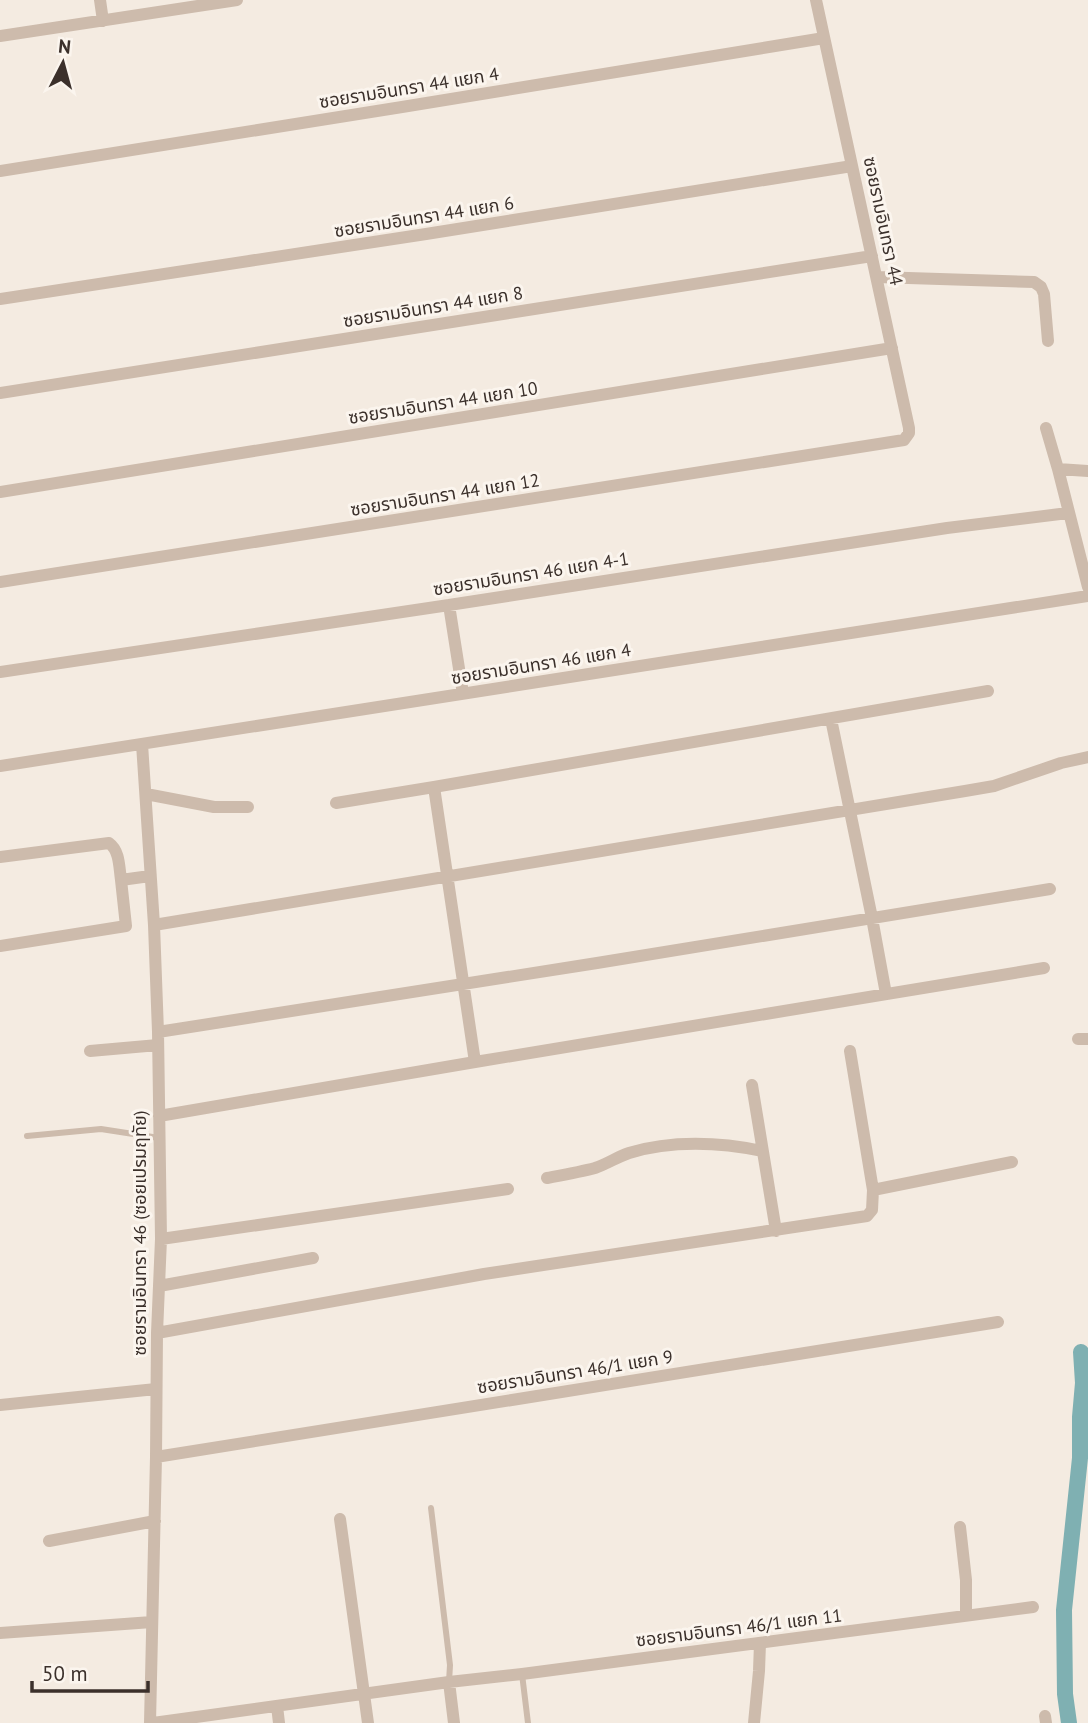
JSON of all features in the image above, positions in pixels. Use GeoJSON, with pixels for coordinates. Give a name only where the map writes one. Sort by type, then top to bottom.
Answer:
{"type":"FeatureCollection","features":[{"type":"Feature","properties":{"kind":"street"},"geometry":{"type":"LineString","coordinates":[[100,0],[103,21]]}},
{"type":"Feature","properties":{"kind":"street"},"geometry":{"type":"LineString","coordinates":[[0,36],[237,0]]}},
{"type":"Feature","properties":{"kind":"street","name":"ซอยรามอินทรา 44"},"geometry":{"type":"LineString","coordinates":[[816,0],[909,428],[907,438],[895,442]]}},
{"type":"Feature","properties":{"kind":"street","name":"ซอยรามอินทรา 44 แยก 4"},"geometry":{"type":"LineString","coordinates":[[0,171],[824,38]]}},
{"type":"Feature","properties":{"kind":"street","name":"ซอยรามอินทรา 44 แยก 6"},"geometry":{"type":"LineString","coordinates":[[0,299],[852,166]]}},
{"type":"Feature","properties":{"kind":"street","name":"ซอยรามอินทรา 44 แยก 8"},"geometry":{"type":"LineString","coordinates":[[0,393],[872,256]]}},
{"type":"Feature","properties":{"kind":"street"},"geometry":{"type":"LineString","coordinates":[[877,277],[1034,282],[1041,287],[1044,294],[1048,341]]}},
{"type":"Feature","properties":{"kind":"street","name":"ซอยรามอินทรา 44 แยก 10"},"geometry":{"type":"LineString","coordinates":[[0,492],[892,348]]}},
{"type":"Feature","properties":{"kind":"street"},"geometry":{"type":"LineString","coordinates":[[1046,428],[1068,513],[1085,565],[1088,587]]}},
{"type":"Feature","properties":{"kind":"street","name":"ซอยรามอินทรา 44 แยก 12"},"geometry":{"type":"LineString","coordinates":[[0,582],[895,442]]}},
{"type":"Feature","properties":{"kind":"street"},"geometry":{"type":"LineString","coordinates":[[1058,469],[1088,471]]}},
{"type":"Feature","properties":{"kind":"street","name":"ซอยรามอินทรา 46 แยก 4-1"},"geometry":{"type":"LineString","coordinates":[[0,672],[947,528],[1068,513]]}},
{"type":"Feature","properties":{"kind":"street","name":"ซอยรามอินทรา 46 แยก 4"},"geometry":{"type":"LineString","coordinates":[[0,765],[1088,596]]}},
{"type":"Feature","properties":{"kind":"street"},"geometry":{"type":"LineString","coordinates":[[450,605],[463,694]]}},
{"type":"Feature","properties":{"kind":"street"},"geometry":{"type":"LineString","coordinates":[[336,803],[988,691]]}},
{"type":"Feature","properties":{"kind":"street"},"geometry":{"type":"LineString","coordinates":[[831,719],[886,994]]}},
{"type":"Feature","properties":{"kind":"street","name":"ซอยรามอินทรา 46 (ซอยเปรมฤทัย)"},"geometry":{"type":"LineString","coordinates":[[142,744],[154,925],[161,1240],[157,1333],[152,1723]]}},
{"type":"Feature","properties":{"kind":"street"},"geometry":{"type":"LineString","coordinates":[[154,925],[994,786],[1088,757]]}},
{"type":"Feature","properties":{"kind":"street"},"geometry":{"type":"LineString","coordinates":[[434,787],[475,1062]]}},
{"type":"Feature","properties":{"kind":"street"},"geometry":{"type":"LineString","coordinates":[[146,794],[214,807],[248,807]]}},
{"type":"Feature","properties":{"kind":"street"},"geometry":{"type":"LineString","coordinates":[[0,857],[109,843],[115,847],[117,853],[126,926],[0,946]]}},
{"type":"Feature","properties":{"kind":"street"},"geometry":{"type":"LineString","coordinates":[[121,880],[150,876]]}},
{"type":"Feature","properties":{"kind":"street"},"geometry":{"type":"LineString","coordinates":[[90,1051],[464,984],[1050,889]]}},
{"type":"Feature","properties":{"kind":"street"},"geometry":{"type":"LineString","coordinates":[[159,1116],[1044,968]]}},
{"type":"Feature","properties":{"kind":"street"},"geometry":{"type":"LineString","coordinates":[[157,1333],[484,1274],[867,1216],[872,1210],[873,1190],[850,1051]]}},
{"type":"Feature","properties":{"kind":"street"},"geometry":{"type":"LineString","coordinates":[[752,1085],[776,1231]]}},
{"type":"Feature","properties":{"kind":"street"},"geometry":{"type":"LineString","coordinates":[[547,1178],[596,1167],[630,1153],[677,1144],[762,1151]]}},
{"type":"Feature","properties":{"kind":"street"},"geometry":{"type":"LineString","coordinates":[[873,1190],[1012,1162]]}},
{"type":"Feature","properties":{"kind":"street"},"geometry":{"type":"LineString","coordinates":[[161,1240],[508,1189]]}},
{"type":"Feature","properties":{"kind":"street"},"geometry":{"type":"LineString","coordinates":[[159,1286],[313,1258]]}},
{"type":"Feature","properties":{"kind":"street","name":"ซอยรามอินทรา 46/1 แยก 9"},"geometry":{"type":"LineString","coordinates":[[156,1457],[998,1322]]}},
{"type":"Feature","properties":{"kind":"street"},"geometry":{"type":"LineString","coordinates":[[0,1405],[156,1389]]}},
{"type":"Feature","properties":{"kind":"street"},"geometry":{"type":"LineString","coordinates":[[340,1519],[368,1723]]}},
{"type":"Feature","properties":{"kind":"street"},"geometry":{"type":"LineString","coordinates":[[49,1541],[155,1521]]}},
{"type":"Feature","properties":{"kind":"street"},"geometry":{"type":"LineString","coordinates":[[960,1527],[967,1616]]}},
{"type":"Feature","properties":{"kind":"street","name":"ซอยรามอินทรา 46/1 แยก 11"},"geometry":{"type":"LineString","coordinates":[[152,1723],[1033,1607]]}},
{"type":"Feature","properties":{"kind":"street"},"geometry":{"type":"LineString","coordinates":[[0,1633],[152,1622]]}},
{"type":"Feature","properties":{"kind":"street"},"geometry":{"type":"LineString","coordinates":[[754,1723],[760,1643]]}},
{"type":"Feature","properties":{"kind":"street"},"geometry":{"type":"LineString","coordinates":[[449,1682],[454,1723]]}},
{"type":"Feature","properties":{"kind":"street"},"geometry":{"type":"LineString","coordinates":[[277,1706],[279,1723]]}},
{"type":"Feature","properties":{"kind":"lane"},"geometry":{"type":"LineString","coordinates":[[27,1136],[101,1129],[159,1138]]}},
{"type":"Feature","properties":{"kind":"lane"},"geometry":{"type":"LineString","coordinates":[[431,1508],[450,1665],[449,1682]]}},
{"type":"Feature","properties":{"kind":"lane"},"geometry":{"type":"LineString","coordinates":[[522,1674],[528,1723]]}},
{"type":"Feature","properties":{"kind":"waterway"},"geometry":{"type":"LineString","coordinates":[[1069,1723],[1065,1694],[1064,1610],[1080,1458],[1083,1383],[1081,1352]]}}]}
